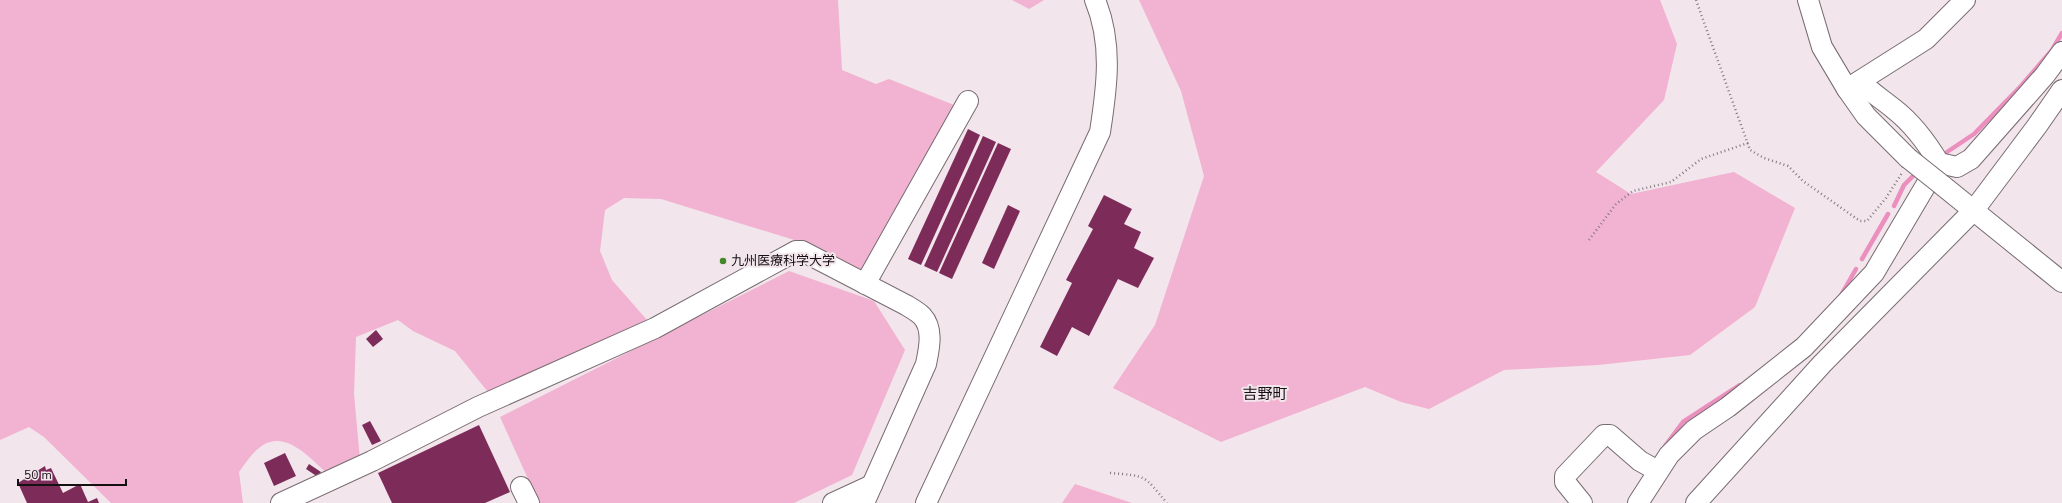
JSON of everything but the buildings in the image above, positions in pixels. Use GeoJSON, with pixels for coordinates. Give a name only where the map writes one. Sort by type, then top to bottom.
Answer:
{"type":"FeatureCollection","features":[{"type":"Feature","properties":{"kind":"street"},"geometry":{"type":"LineString","coordinates":[[926,503],[1100,132],[1108,71],[1107,45],[1100,13],[1095,0]]}},
{"type":"Feature","properties":{"kind":"street"},"geometry":{"type":"LineString","coordinates":[[1808,0],[1822,47],[1853,85],[1866,116],[1906,164],[1942,185],[2062,282]]}},
{"type":"Feature","properties":{"kind":"street"},"geometry":{"type":"LineString","coordinates":[[1853,85],[1926,39],[1965,0]]}},
{"type":"Feature","properties":{"kind":"street"},"geometry":{"type":"LineString","coordinates":[[1853,85],[1870,92],[1895,110],[1926,142],[1939,163],[1957,167],[1971,159],[2046,75],[2062,52]]}},
{"type":"Feature","properties":{"kind":"street"},"geometry":{"type":"LineString","coordinates":[[1696,503],[1822,364],[1974,210],[2062,90]]}},
{"type":"Feature","properties":{"kind":"street"},"geometry":{"type":"LineString","coordinates":[[865,284],[968,101]]}},
{"type":"Feature","properties":{"kind":"street"},"geometry":{"type":"LineString","coordinates":[[1638,503],[1669,455],[1694,430],[1728,407],[1804,348],[1874,273],[1939,163]]}},
{"type":"Feature","properties":{"kind":"street"},"geometry":{"type":"LineString","coordinates":[[280,503],[372,461],[478,407],[655,328],[796,251],[802,251],[922,316],[929,330],[930,343],[926,364],[868,494],[833,503]]}},
{"type":"Feature","properties":{"kind":"street"},"geometry":{"type":"LineString","coordinates":[[1582,503],[1565,482],[1564,476],[1604,435],[1610,435],[1640,461],[1658,471]]}},
{"type":"Feature","properties":{"kind":"path"},"geometry":{"type":"LineString","coordinates":[[1696,0],[1750,150],[1756,154],[1788,166],[1803,181],[1860,221],[1867,221],[1886,198],[1906,164]]}},
{"type":"Feature","properties":{"kind":"path"},"geometry":{"type":"LineString","coordinates":[[1589,240],[1616,204],[1633,191],[1671,182],[1701,159],[1748,143]]}},
{"type":"Feature","properties":{"kind":"path"},"geometry":{"type":"LineString","coordinates":[[1110,473],[1140,476],[1149,481],[1168,503]]}},
{"type":"Feature","properties":{"kind":"shaded area"},"geometry":{"type":"Polygon","coordinates":[[[0,0],[838,0],[842,70],[876,84],[889,79],[959,107],[862,270],[801,242],[661,199],[624,198],[605,210],[600,251],[612,280],[647,320],[488,392],[455,351],[413,331],[398,320],[356,337],[354,394],[360,460],[329,475],[305,454],[288,443],[278,441],[269,442],[253,453],[239,472],[243,503],[111,503],[44,437],[29,427],[0,440],[0,0]]]}},
{"type":"Feature","properties":{"kind":"shaded area"},"geometry":{"type":"Polygon","coordinates":[[[1012,0],[1044,0],[1029,9],[1012,0]]]}},
{"type":"Feature","properties":{"kind":"shaded area"},"geometry":{"type":"Polygon","coordinates":[[[1139,0],[1660,0],[1677,44],[1664,100],[1596,172],[1631,194],[1734,172],[1795,208],[1755,307],[1690,355],[1598,365],[1504,370],[1429,409],[1401,402],[1365,387],[1221,442],[1113,388],[1155,325],[1204,176],[1181,91],[1139,0]]]}},
{"type":"Feature","properties":{"kind":"shaded area"},"geometry":{"type":"Polygon","coordinates":[[[789,271],[874,301],[905,350],[852,475],[794,503],[539,503],[500,417],[789,271]]]}},
{"type":"Feature","properties":{"kind":"shaded area"},"geometry":{"type":"Polygon","coordinates":[[[1075,484],[1132,503],[1062,503],[1075,484]]]}},
{"type":"Feature","properties":{"kind":"waterway"},"geometry":{"type":"LineString","coordinates":[[1947,152],[1974,134],[2021,86],[2052,50],[2062,33]]}},
{"type":"Feature","properties":{"kind":"waterway"},"geometry":{"type":"LineString","coordinates":[[1894,206],[1904,185],[1914,175]]}},
{"type":"Feature","properties":{"kind":"waterway"},"geometry":{"type":"LineString","coordinates":[[1862,259],[1888,214]]}},
{"type":"Feature","properties":{"kind":"waterway"},"geometry":{"type":"LineString","coordinates":[[1840,297],[1856,269]]}},
{"type":"Feature","properties":{"kind":"waterway"},"geometry":{"type":"LineString","coordinates":[[1665,446],[1683,422],[1740,385]]}},
{"type":"Feature","properties":{"kind":"place","name":"九州医療科学大学"},"geometry":{"type":"Point","coordinates":[723,261]}},
{"type":"Feature","properties":{"kind":"district","name":"吉野町"},"geometry":{"type":"Point","coordinates":[1265,394]}}]}
